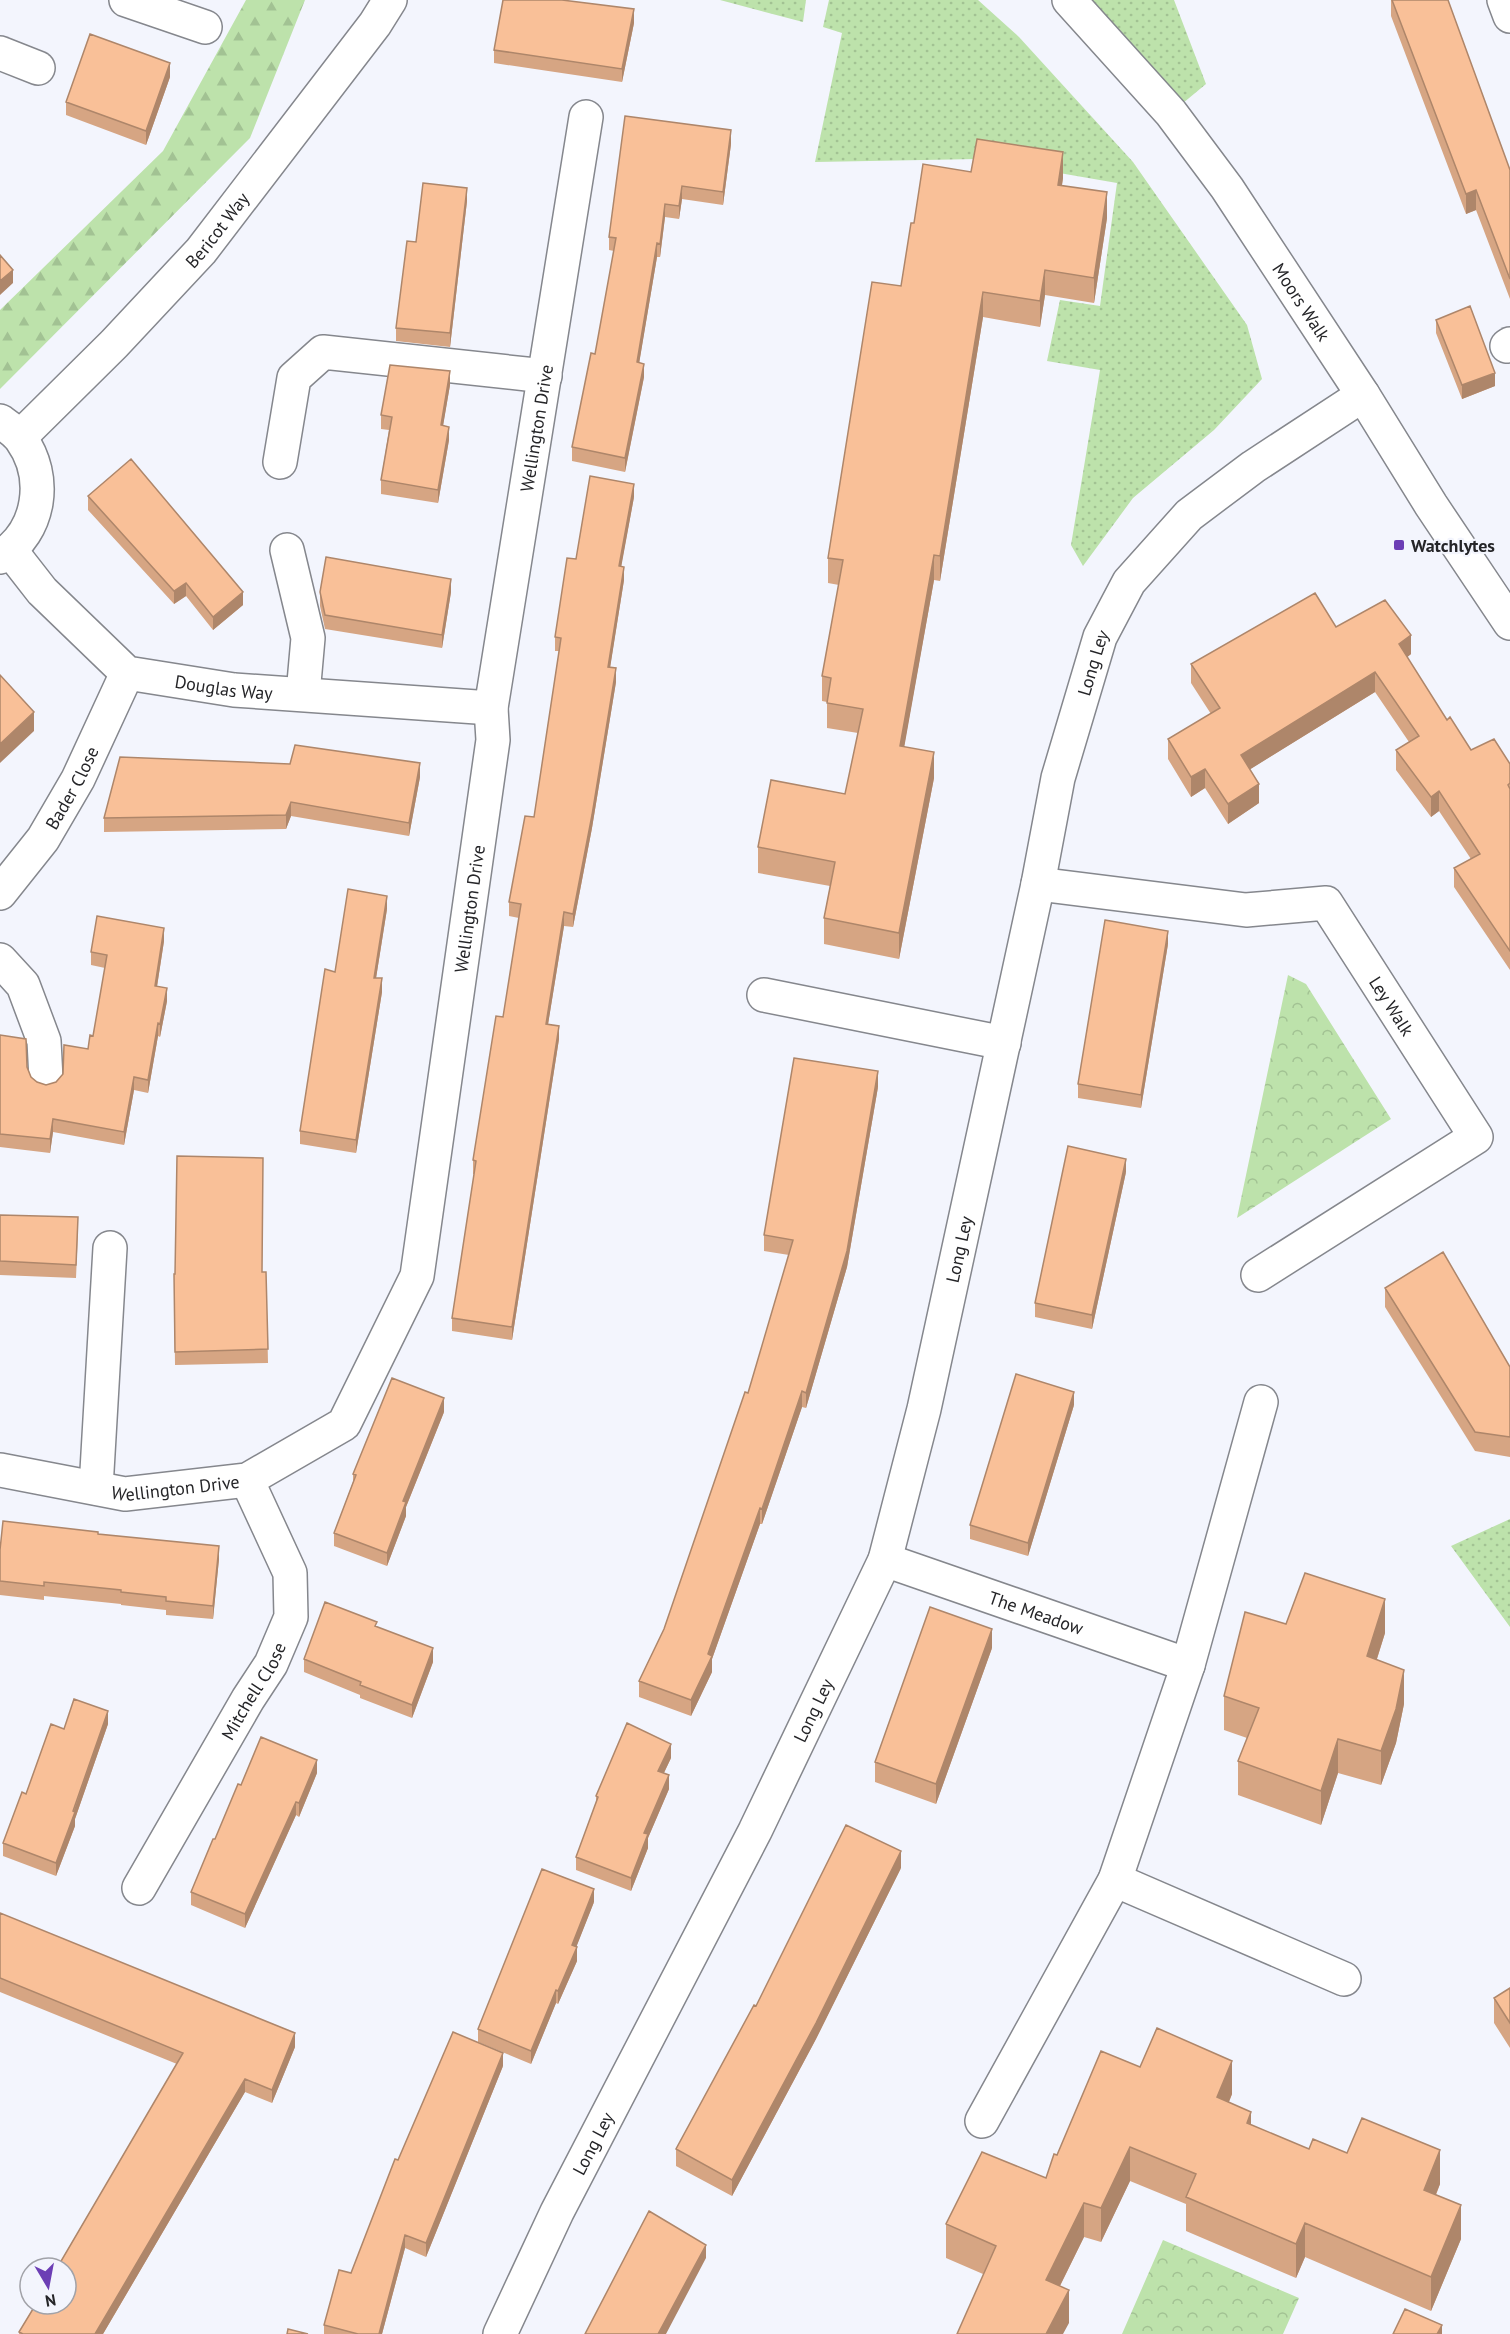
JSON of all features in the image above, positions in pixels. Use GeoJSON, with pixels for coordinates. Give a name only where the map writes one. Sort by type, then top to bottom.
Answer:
{"type":"FeatureCollection","features":[{"type":"Feature","properties":{"kind":"street"},"geometry":{"type":"LineString","coordinates":[[126,0],[205,27]]}},
{"type":"Feature","properties":{"kind":"street","name":"Bericot Way"},"geometry":{"type":"LineString","coordinates":[[5,553],[26,531],[36,508],[38,483],[32,459],[10,429],[114,344],[201,251],[375,24],[390,0]]}},
{"type":"Feature","properties":{"kind":"street","name":"Moors Walk"},"geometry":{"type":"LineString","coordinates":[[1069,0],[1171,113],[1213,169],[1363,394],[1431,505],[1510,623]]}},
{"type":"Feature","properties":{"kind":"street"},"geometry":{"type":"LineString","coordinates":[[1504,0],[1510,16]]}},
{"type":"Feature","properties":{"kind":"street"},"geometry":{"type":"LineString","coordinates":[[0,53],[38,68]]}},
{"type":"Feature","properties":{"kind":"street","name":"Wellington Drive"},"geometry":{"type":"LineString","coordinates":[[0,1470],[125,1494],[247,1480],[344,1424],[417,1276],[493,740],[491,708],[586,117]]}},
{"type":"Feature","properties":{"kind":"street"},"geometry":{"type":"LineString","coordinates":[[280,462],[294,378],[323,352],[544,376]]}},
{"type":"Feature","properties":{"kind":"street","name":"Long Ley"},"geometry":{"type":"LineString","coordinates":[[500,2334],[562,2201],[755,1831],[885,1560],[924,1408],[1038,884],[1058,778],[1100,638],[1129,582],[1190,515],[1253,467],[1363,394]]}},
{"type":"Feature","properties":{"kind":"street"},"geometry":{"type":"LineString","coordinates":[[287,550],[308,638],[303,694]]}},
{"type":"Feature","properties":{"kind":"street"},"geometry":{"type":"LineString","coordinates":[[5,553],[127,673]]}},
{"type":"Feature","properties":{"kind":"street","name":"Douglas Way"},"geometry":{"type":"LineString","coordinates":[[127,673],[234,690],[491,708]]}},
{"type":"Feature","properties":{"kind":"street","name":"Bader Close"},"geometry":{"type":"LineString","coordinates":[[0,893],[43,839],[78,780],[127,673]]}},
{"type":"Feature","properties":{"kind":"street","name":"Ley Walk"},"geometry":{"type":"LineString","coordinates":[[1038,884],[1246,910],[1326,903],[1476,1137],[1258,1275]]}},
{"type":"Feature","properties":{"kind":"street"},"geometry":{"type":"LineString","coordinates":[[0,960],[23,985],[44,1041],[46,1079]]}},
{"type":"Feature","properties":{"kind":"street"},"geometry":{"type":"LineString","coordinates":[[764,995],[1004,1043]]}},
{"type":"Feature","properties":{"kind":"street","name":"Wellington Drive"},"geometry":{"type":"LineString","coordinates":[[96,1488],[110,1248]]}},
{"type":"Feature","properties":{"kind":"street"},"geometry":{"type":"LineString","coordinates":[[982,2121],[1115,1880],[1188,1665],[1261,1402]]}},
{"type":"Feature","properties":{"kind":"street","name":"Mitchell Close"},"geometry":{"type":"LineString","coordinates":[[139,1888],[248,1699],[271,1664],[291,1617],[290,1573],[247,1480]]}},
{"type":"Feature","properties":{"kind":"street","name":"The Meadow"},"geometry":{"type":"LineString","coordinates":[[885,1560],[1188,1665]]}},
{"type":"Feature","properties":{"kind":"street"},"geometry":{"type":"LineString","coordinates":[[1115,1880],[1344,1979]]}},
{"type":"Feature","properties":{"kind":"green space"},"geometry":{"type":"Polygon","coordinates":[[[246,0],[305,0],[250,138],[0,389],[0,310],[163,151],[246,0]]]}},
{"type":"Feature","properties":{"kind":"green space"},"geometry":{"type":"Polygon","coordinates":[[[720,0],[806,0],[803,22],[720,0]]]}},
{"type":"Feature","properties":{"kind":"green space"},"geometry":{"type":"Polygon","coordinates":[[[829,0],[978,0],[1019,37],[1133,162],[1247,325],[1262,379],[1214,430],[1133,498],[1083,566],[1071,545],[1100,370],[1047,361],[1060,300],[1100,306],[1117,183],[978,159],[815,162],[842,33],[823,27],[829,0]]]}},
{"type":"Feature","properties":{"kind":"green space"},"geometry":{"type":"Polygon","coordinates":[[[1069,0],[1174,0],[1206,84],[1171,113],[1069,0]]]}},
{"type":"Feature","properties":{"kind":"green space"},"geometry":{"type":"Polygon","coordinates":[[[1288,975],[1306,984],[1391,1119],[1237,1218],[1288,975]]]}},
{"type":"Feature","properties":{"kind":"green space"},"geometry":{"type":"Polygon","coordinates":[[[1510,1519],[1510,1627],[1451,1546],[1510,1519]]]}},
{"type":"Feature","properties":{"kind":"green space"},"geometry":{"type":"Polygon","coordinates":[[[1163,2240],[1299,2298],[1283,2334],[1122,2334],[1163,2240]]]}},
{"type":"Feature","properties":{"kind":"building"},"geometry":{"type":"Polygon","coordinates":[[[503,0],[562,0],[634,9],[622,69],[494,50],[503,0]]]}},
{"type":"Feature","properties":{"kind":"building"},"geometry":{"type":"Polygon","coordinates":[[[1392,0],[1448,0],[1510,170],[1510,279],[1476,190],[1466,194],[1392,0]]]}},
{"type":"Feature","properties":{"kind":"building"},"geometry":{"type":"Polygon","coordinates":[[[90,34],[170,63],[146,131],[66,102],[90,34]]]}},
{"type":"Feature","properties":{"kind":"building"},"geometry":{"type":"Polygon","coordinates":[[[625,116],[731,130],[723,192],[682,186],[679,206],[665,204],[660,244],[657,243],[637,362],[644,364],[625,458],[572,447],[591,353],[595,354],[616,238],[609,237],[625,116]]]}},
{"type":"Feature","properties":{"kind":"building"},"geometry":{"type":"Polygon","coordinates":[[[977,139],[1063,152],[1058,185],[1107,192],[1094,278],[1045,270],[1040,301],[983,292],[940,556],[934,555],[900,746],[934,752],[899,933],[824,918],[835,862],[758,847],[771,780],[845,794],[863,709],[827,703],[831,678],[822,676],[843,560],[828,558],[872,282],[901,286],[923,164],[971,172],[977,139]]]}},
{"type":"Feature","properties":{"kind":"building"},"geometry":{"type":"Polygon","coordinates":[[[423,183],[467,188],[450,333],[396,328],[407,241],[416,242],[423,183]]]}},
{"type":"Feature","properties":{"kind":"building"},"geometry":{"type":"Polygon","coordinates":[[[0,255],[13,270],[0,281],[0,255]]]}},
{"type":"Feature","properties":{"kind":"building"},"geometry":{"type":"Polygon","coordinates":[[[1470,306],[1495,373],[1462,385],[1436,320],[1470,306]]]}},
{"type":"Feature","properties":{"kind":"building"},"geometry":{"type":"Polygon","coordinates":[[[390,365],[450,371],[441,425],[449,427],[438,490],[381,480],[392,417],[381,415],[390,365]]]}},
{"type":"Feature","properties":{"kind":"building"},"geometry":{"type":"Polygon","coordinates":[[[131,459],[243,592],[213,617],[186,583],[174,591],[88,496],[131,459]]]}},
{"type":"Feature","properties":{"kind":"building"},"geometry":{"type":"Polygon","coordinates":[[[590,476],[634,484],[619,566],[624,567],[608,667],[616,668],[573,914],[564,912],[546,1024],[559,1026],[512,1327],[452,1318],[476,1161],[473,1160],[496,1016],[503,1017],[521,904],[509,902],[525,816],[534,817],[561,638],[555,637],[567,558],[576,559],[590,476]]]}},
{"type":"Feature","properties":{"kind":"building"},"geometry":{"type":"Polygon","coordinates":[[[326,557],[451,579],[442,635],[325,615],[320,592],[326,557]]]}},
{"type":"Feature","properties":{"kind":"building"},"geometry":{"type":"Polygon","coordinates":[[[1315,593],[1336,627],[1385,600],[1411,635],[1399,644],[1447,720],[1450,717],[1471,750],[1494,739],[1510,764],[1510,783],[1508,785],[1510,789],[1510,951],[1454,868],[1480,854],[1439,791],[1431,797],[1396,750],[1419,736],[1375,672],[1241,755],[1259,784],[1228,804],[1205,769],[1191,777],[1168,739],[1220,708],[1191,664],[1315,593]]]}},
{"type":"Feature","properties":{"kind":"building"},"geometry":{"type":"Polygon","coordinates":[[[0,675],[34,712],[0,744],[0,675]]]}},
{"type":"Feature","properties":{"kind":"building"},"geometry":{"type":"Polygon","coordinates":[[[295,745],[420,763],[409,823],[291,802],[286,815],[104,818],[120,757],[290,764],[295,745]]]}},
{"type":"Feature","properties":{"kind":"building"},"geometry":{"type":"Polygon","coordinates":[[[348,889],[387,896],[374,978],[382,978],[356,1140],[300,1131],[325,969],[335,972],[348,889]]]}},
{"type":"Feature","properties":{"kind":"building"},"geometry":{"type":"Polygon","coordinates":[[[97,916],[164,928],[155,986],[167,988],[148,1080],[134,1077],[124,1132],[53,1119],[50,1139],[0,1134],[0,1035],[26,1039],[27,1067],[31,1077],[46,1085],[56,1082],[63,1074],[64,1045],[88,1049],[90,1035],[93,1036],[107,955],[91,952],[97,916]]]}},
{"type":"Feature","properties":{"kind":"building"},"geometry":{"type":"Polygon","coordinates":[[[1105,920],[1168,931],[1141,1095],[1078,1084],[1105,920]]]}},
{"type":"Feature","properties":{"kind":"building"},"geometry":{"type":"Polygon","coordinates":[[[794,1058],[878,1071],[847,1251],[806,1393],[802,1391],[762,1509],[760,1508],[708,1654],[712,1656],[691,1700],[639,1681],[664,1629],[745,1392],[748,1393],[793,1240],[764,1235],[794,1058]]]}},
{"type":"Feature","properties":{"kind":"building"},"geometry":{"type":"Polygon","coordinates":[[[1068,1146],[1126,1159],[1092,1315],[1035,1303],[1068,1146]]]}},
{"type":"Feature","properties":{"kind":"building"},"geometry":{"type":"Polygon","coordinates":[[[177,1156],[263,1158],[262,1272],[266,1272],[268,1349],[175,1352],[177,1156]]]}},
{"type":"Feature","properties":{"kind":"building"},"geometry":{"type":"Polygon","coordinates":[[[0,1215],[78,1217],[76,1265],[0,1261],[0,1215]]]}},
{"type":"Feature","properties":{"kind":"building"},"geometry":{"type":"Polygon","coordinates":[[[1443,1252],[1510,1367],[1510,1437],[1475,1432],[1385,1288],[1443,1252]]]}},
{"type":"Feature","properties":{"kind":"building"},"geometry":{"type":"Polygon","coordinates":[[[1016,1374],[1074,1392],[1028,1543],[970,1525],[1016,1374]]]}},
{"type":"Feature","properties":{"kind":"building"},"geometry":{"type":"Polygon","coordinates":[[[392,1378],[444,1398],[403,1501],[406,1502],[387,1553],[334,1533],[356,1475],[353,1474],[392,1378]]]}},
{"type":"Feature","properties":{"kind":"building"},"geometry":{"type":"Polygon","coordinates":[[[3,1521],[98,1532],[98,1534],[219,1546],[213,1606],[166,1601],[166,1597],[121,1592],[121,1590],[44,1582],[44,1586],[0,1581],[3,1521]]]}},
{"type":"Feature","properties":{"kind":"building"},"geometry":{"type":"Polygon","coordinates":[[[1305,1573],[1385,1599],[1367,1656],[1404,1670],[1396,1709],[1381,1751],[1338,1739],[1321,1791],[1238,1761],[1259,1708],[1224,1696],[1245,1612],[1286,1624],[1305,1573]]]}},
{"type":"Feature","properties":{"kind":"building"},"geometry":{"type":"Polygon","coordinates":[[[325,1602],[377,1622],[375,1626],[433,1648],[412,1705],[360,1685],[361,1682],[304,1659],[325,1602]]]}},
{"type":"Feature","properties":{"kind":"building"},"geometry":{"type":"Polygon","coordinates":[[[930,1607],[992,1629],[936,1784],[875,1762],[930,1607]]]}},
{"type":"Feature","properties":{"kind":"building"},"geometry":{"type":"Polygon","coordinates":[[[74,1699],[108,1711],[56,1863],[3,1843],[22,1792],[26,1794],[51,1724],[64,1729],[74,1699]]]}},
{"type":"Feature","properties":{"kind":"building"},"geometry":{"type":"Polygon","coordinates":[[[627,1723],[671,1744],[658,1771],[669,1775],[644,1833],[648,1834],[631,1878],[576,1857],[598,1797],[596,1796],[627,1723]]]}},
{"type":"Feature","properties":{"kind":"building"},"geometry":{"type":"Polygon","coordinates":[[[261,1737],[317,1760],[299,1803],[296,1802],[245,1914],[191,1892],[261,1737]]]}},
{"type":"Feature","properties":{"kind":"building"},"geometry":{"type":"Polygon","coordinates":[[[846,1825],[901,1851],[816,2023],[732,2180],[676,2149],[754,2005],[756,2006],[846,1825]]]}},
{"type":"Feature","properties":{"kind":"building"},"geometry":{"type":"Polygon","coordinates":[[[542,1869],[594,1889],[572,1945],[577,1947],[558,1991],[556,1990],[531,2051],[478,2029],[542,1869]]]}},
{"type":"Feature","properties":{"kind":"building"},"geometry":{"type":"Polygon","coordinates":[[[0,1913],[295,2033],[272,2090],[245,2079],[95,2334],[23,2334],[19,2332],[29,2316],[78,2316],[78,2256],[64,2256],[183,2053],[0,1978],[0,1913]]]}},
{"type":"Feature","properties":{"kind":"building"},"geometry":{"type":"Polygon","coordinates":[[[1510,1988],[1510,2023],[1494,1998],[1510,1988]]]}},
{"type":"Feature","properties":{"kind":"building"},"geometry":{"type":"Polygon","coordinates":[[[1157,2028],[1232,2061],[1217,2097],[1251,2112],[1247,2123],[1309,2149],[1313,2139],[1347,2153],[1362,2118],[1440,2150],[1424,2190],[1461,2205],[1431,2277],[1305,2223],[1296,2244],[1186,2197],[1196,2174],[1130,2147],[1101,2208],[1084,2203],[1046,2280],[1069,2290],[1046,2334],[957,2334],[996,2246],[946,2224],[982,2152],[1046,2178],[1054,2154],[1057,2155],[1101,2051],[1140,2067],[1157,2028]]]}},
{"type":"Feature","properties":{"kind":"building"},"geometry":{"type":"Polygon","coordinates":[[[453,2032],[503,2053],[426,2243],[405,2235],[379,2334],[358,2334],[324,2325],[339,2270],[351,2273],[395,2159],[398,2160],[453,2032]]]}},
{"type":"Feature","properties":{"kind":"building"},"geometry":{"type":"Polygon","coordinates":[[[649,2211],[706,2245],[658,2334],[585,2334],[649,2211]]]}},
{"type":"Feature","properties":{"kind":"building"},"geometry":{"type":"Polygon","coordinates":[[[1405,2309],[1442,2325],[1437,2334],[1393,2334],[1405,2309]]]}},
{"type":"Feature","properties":{"kind":"building"},"geometry":{"type":"Polygon","coordinates":[[[288,2329],[308,2334],[287,2334],[288,2329]]]}},
{"type":"Feature","properties":{"kind":"place","name":"Watchlytes"},"geometry":{"type":"Point","coordinates":[1399,545]}}]}
